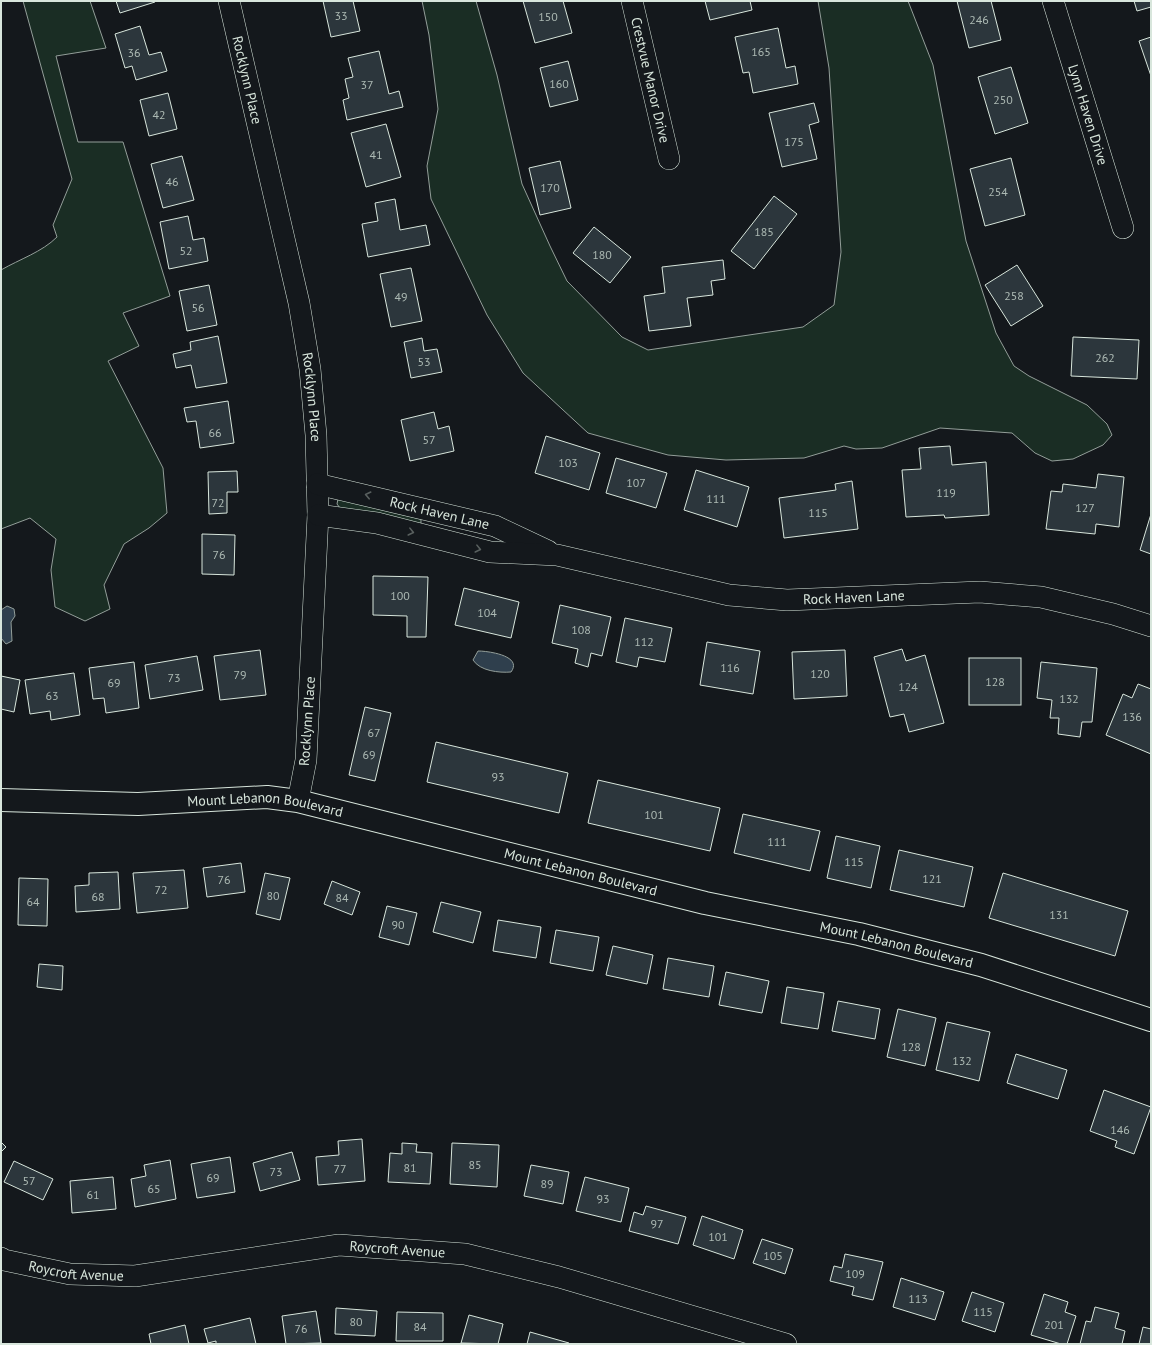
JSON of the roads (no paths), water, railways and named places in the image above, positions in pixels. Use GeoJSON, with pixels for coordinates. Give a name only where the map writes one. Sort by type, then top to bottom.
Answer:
{"type":"FeatureCollection","features":[{"type":"Feature","properties":{"kind":"street","name":"Rocklynn Place"},"geometry":{"type":"LineString","coordinates":[[229,1],[299,303],[310,377],[316,435],[318,515],[306,760],[298,801]]}},
{"type":"Feature","properties":{"kind":"street","name":"Crestvue Manor Drive"},"geometry":{"type":"LineString","coordinates":[[632,1],[669,159]]}},
{"type":"Feature","properties":{"kind":"street","name":"Lynn Haven Drive"},"geometry":{"type":"LineString","coordinates":[[1053,1],[1123,228]]}},
{"type":"Feature","properties":{"kind":"street","name":"Rock Haven Lane"},"geometry":{"type":"LineString","coordinates":[[318,484],[495,526],[557,555]]}},
{"type":"Feature","properties":{"kind":"street"},"geometry":{"type":"LineString","coordinates":[[440,539],[447,514]]}},
{"type":"Feature","properties":{"kind":"street","name":"Rock Haven Lane"},"geometry":{"type":"LineString","coordinates":[[318,515],[377,523],[490,552],[557,555],[729,595],[787,600],[980,592],[1041,597],[1113,614],[1151,626]]}},
{"type":"Feature","properties":{"kind":"street","name":"Mount Lebanon Boulevard"},"geometry":{"type":"LineString","coordinates":[[1,800],[138,804],[267,797],[298,801],[705,903],[858,934],[981,965],[1151,1020]]}},
{"type":"Feature","properties":{"kind":"street","name":"Roycroft Avenue"},"geometry":{"type":"LineString","coordinates":[[1,1258],[4,1260],[70,1274],[135,1276],[339,1245],[465,1254],[559,1277],[786,1344]]}},
{"type":"Feature","properties":{"kind":"water"},"geometry":{"type":"Polygon","coordinates":[[[7,606],[14,609],[15,616],[11,622],[12,641],[6,644],[1,638],[1,610],[7,606]]]}},
{"type":"Feature","properties":{"kind":"water"},"geometry":{"type":"Polygon","coordinates":[[[478,651],[496,653],[509,658],[513,667],[511,672],[496,672],[480,667],[473,660],[478,651]]]}}]}
